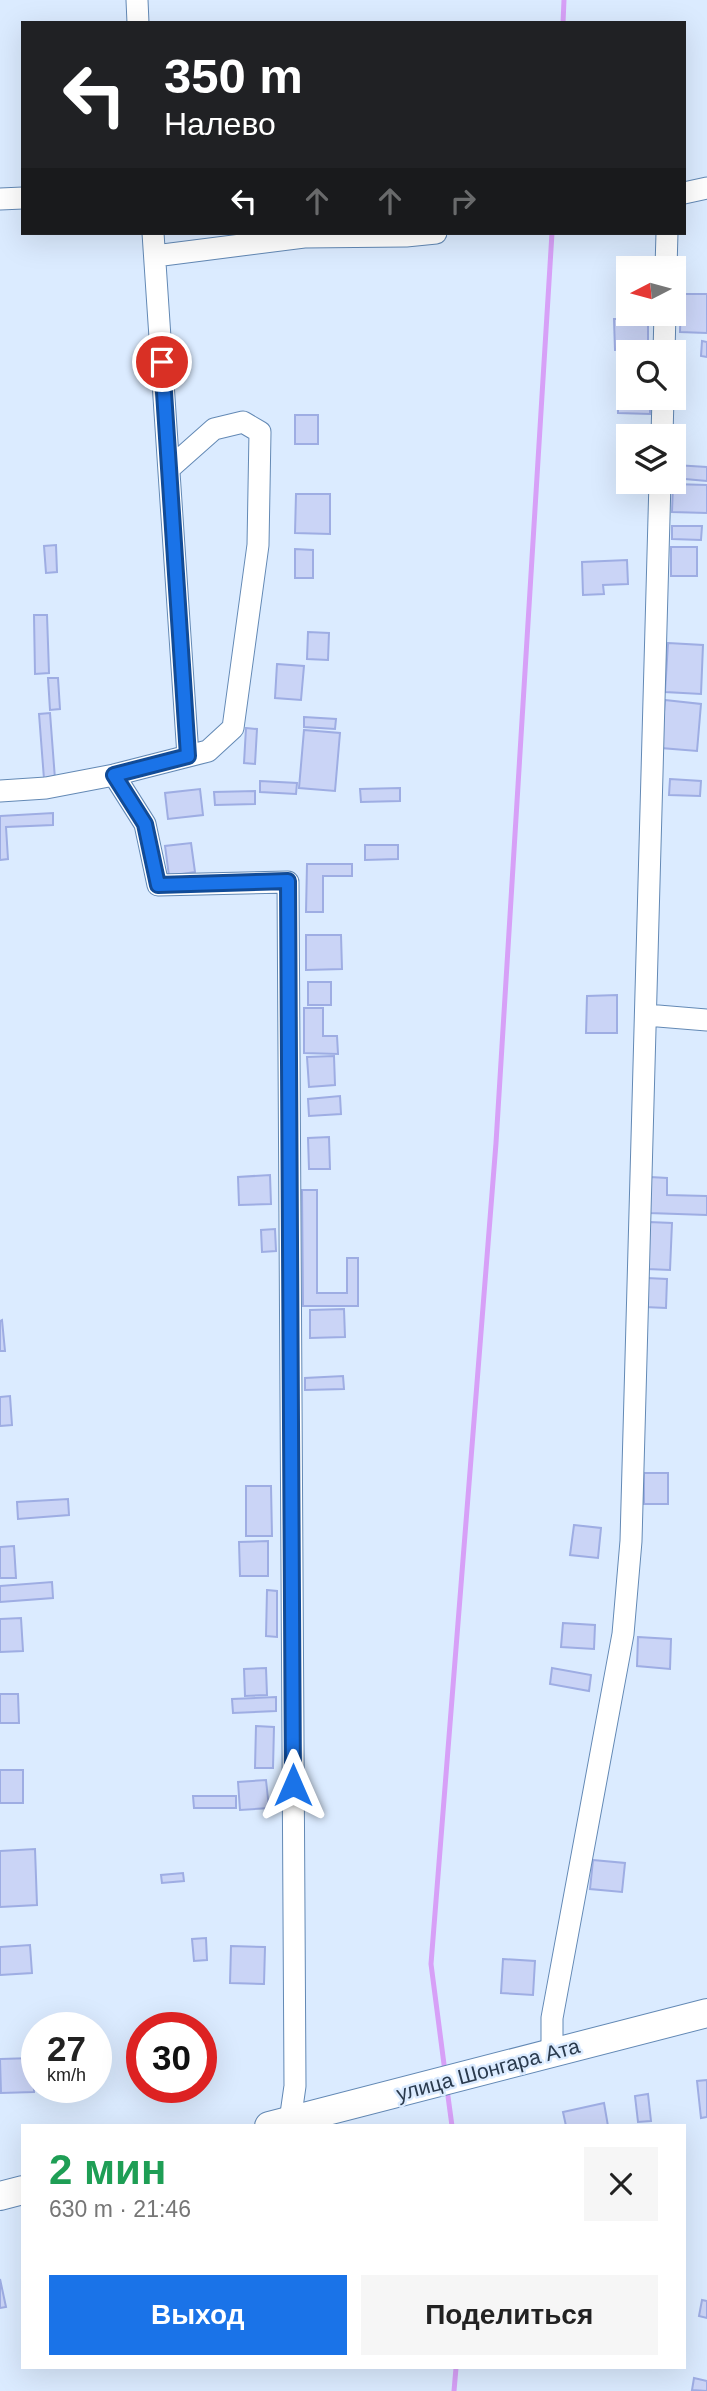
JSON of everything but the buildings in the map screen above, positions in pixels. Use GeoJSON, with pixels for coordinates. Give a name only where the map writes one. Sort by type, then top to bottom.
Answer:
{"type":"FeatureCollection","features":[{"type":"Feature","properties":{"kind":"main road","name":"улица Шонгара Ата"},"geometry":{"type":"LineString","coordinates":[[280,2124],[707,2013]]}},
{"type":"Feature","properties":{"kind":"main road"},"geometry":{"type":"LineString","coordinates":[[0,2196],[21,2191]]}},
{"type":"Feature","properties":{"kind":"street"},"geometry":{"type":"LineString","coordinates":[[137,0],[138,21]]}},
{"type":"Feature","properties":{"kind":"street"},"geometry":{"type":"LineString","coordinates":[[686,193],[707,188]]}},
{"type":"Feature","properties":{"kind":"street"},"geometry":{"type":"LineString","coordinates":[[0,199],[21,198]]}},
{"type":"Feature","properties":{"kind":"street"},"geometry":{"type":"LineString","coordinates":[[153,235],[188,756]]}},
{"type":"Feature","properties":{"kind":"street"},"geometry":{"type":"LineString","coordinates":[[155,256],[304,237],[416,235]]}},
{"type":"Feature","properties":{"kind":"street"},"geometry":{"type":"LineString","coordinates":[[666,256],[667,235]]}},
{"type":"Feature","properties":{"kind":"street"},"geometry":{"type":"LineString","coordinates":[[0,792],[46,788],[114,775],[208,751],[233,728],[258,545],[260,432],[243,422],[214,429],[170,468]]}},
{"type":"Feature","properties":{"kind":"street"},"geometry":{"type":"LineString","coordinates":[[552,2053],[552,2018],[624,1621],[631,1541],[660,494]]}},
{"type":"Feature","properties":{"kind":"street"},"geometry":{"type":"LineString","coordinates":[[114,775],[145,824],[158,885],[288,881],[295,2086],[280,2124]]}},
{"type":"Feature","properties":{"kind":"street"},"geometry":{"type":"LineString","coordinates":[[646,1015],[707,1020]]}},
{"type":"Feature","properties":{"kind":"waterway"},"geometry":{"type":"LineString","coordinates":[[563,21],[564,0]]}},
{"type":"Feature","properties":{"kind":"waterway"},"geometry":{"type":"LineString","coordinates":[[445,2072],[431,1964],[496,1143],[552,235]]}},
{"type":"Feature","properties":{"kind":"waterway"},"geometry":{"type":"LineString","coordinates":[[447,2089],[452,2124]]}},
{"type":"Feature","properties":{"kind":"waterway"},"geometry":{"type":"LineString","coordinates":[[454,2391],[456,2369]]}},
{"type":"Feature","properties":{"kind":"route"},"geometry":{"type":"LineString","coordinates":[[162,362],[188,756],[114,775],[145,824],[158,885],[288,881],[293,1785]]}}]}
